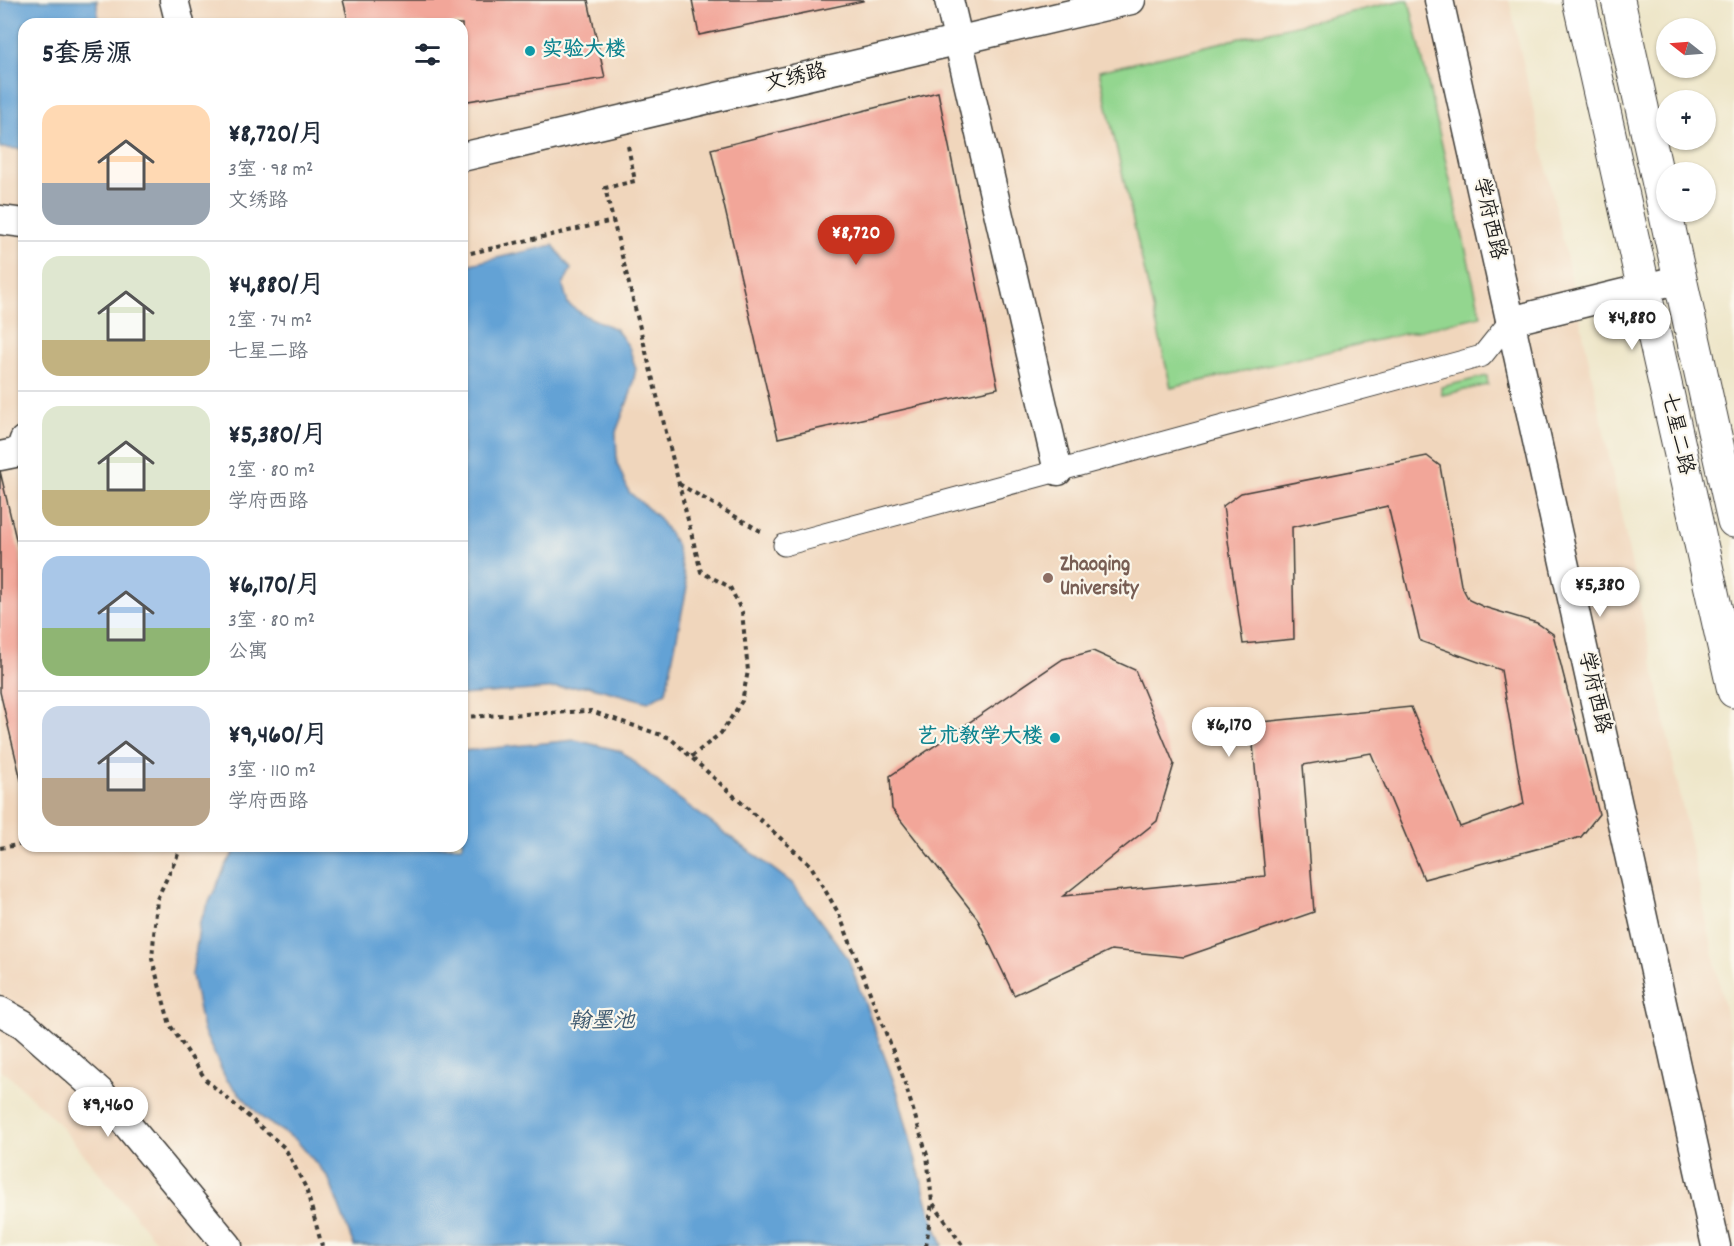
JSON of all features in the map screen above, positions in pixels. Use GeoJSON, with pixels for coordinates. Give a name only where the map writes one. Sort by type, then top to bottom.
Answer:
{"type":"FeatureCollection","features":[{"type":"Feature","properties":{"kind":"street"},"geometry":{"type":"LineString","coordinates":[[174,0],[178,18]]}},
{"type":"Feature","properties":{"kind":"street"},"geometry":{"type":"LineString","coordinates":[[949,0],[1058,471]]}},
{"type":"Feature","properties":{"kind":"street","name":"文绣路"},"geometry":{"type":"LineString","coordinates":[[468,156],[1131,0]]}},
{"type":"Feature","properties":{"kind":"street","name":"学府西路"},"geometry":{"type":"LineString","coordinates":[[1439,0],[1716,1246]]}},
{"type":"Feature","properties":{"kind":"street","name":"七星二路"},"geometry":{"type":"LineString","coordinates":[[1579,0],[1734,692]]}},
{"type":"Feature","properties":{"kind":"street","name":"七星二路"},"geometry":{"type":"LineString","coordinates":[[1618,0],[1734,521]]}},
{"type":"Feature","properties":{"kind":"street"},"geometry":{"type":"LineString","coordinates":[[0,220],[18,222]]}},
{"type":"Feature","properties":{"kind":"street"},"geometry":{"type":"LineString","coordinates":[[784,545],[1482,356],[1510,321],[1681,279]]}},
{"type":"Feature","properties":{"kind":"street"},"geometry":{"type":"LineString","coordinates":[[0,456],[18,452]]}},
{"type":"Feature","properties":{"kind":"street"},"geometry":{"type":"LineString","coordinates":[[0,1011],[23,1024],[100,1092],[228,1246]]}},
{"type":"Feature","properties":{"kind":"path"},"geometry":{"type":"LineString","coordinates":[[622,119],[635,181],[605,188],[700,572],[730,587],[742,612],[748,671],[742,701],[721,733],[691,757]]}},
{"type":"Feature","properties":{"kind":"path"},"geometry":{"type":"LineString","coordinates":[[468,254],[614,221]]}},
{"type":"Feature","properties":{"kind":"path"},"geometry":{"type":"LineString","coordinates":[[679,484],[784,545]]}},
{"type":"Feature","properties":{"kind":"path"},"geometry":{"type":"LineString","coordinates":[[468,717],[591,711],[670,738],[811,866],[839,914],[902,1074],[927,1155],[932,1202],[926,1246]]}},
{"type":"Feature","properties":{"kind":"path"},"geometry":{"type":"LineString","coordinates":[[0,848],[18,845]]}},
{"type":"Feature","properties":{"kind":"path"},"geometry":{"type":"LineString","coordinates":[[179,852],[157,899],[152,958],[171,1025],[206,1080],[285,1148],[306,1188],[322,1246]]}},
{"type":"Feature","properties":{"kind":"path"},"geometry":{"type":"LineString","coordinates":[[932,1202],[963,1246]]}},
{"type":"Feature","properties":{"kind":"shaded area","name":"Zhaoqing University"},"geometry":{"type":"Polygon","coordinates":[[[0,0],[1509,0],[1578,309],[1734,1052],[1734,1246],[160,1246],[57,1122],[8,1075],[0,1071],[0,0]]]}},
{"type":"Feature","properties":{"kind":"green space"},"geometry":{"type":"Polygon","coordinates":[[[1409,0],[1481,316],[1171,388],[1099,71],[1409,0]]]}},
{"type":"Feature","properties":{"kind":"green space"},"geometry":{"type":"Polygon","coordinates":[[[1487,376],[1488,385],[1442,395],[1441,387],[1487,376]]]}},
{"type":"Feature","properties":{"kind":"water"},"geometry":{"type":"Polygon","coordinates":[[[0,0],[97,0],[98,18],[18,18],[18,149],[0,148],[0,0]]]}},
{"type":"Feature","properties":{"kind":"water"},"geometry":{"type":"Polygon","coordinates":[[[553,245],[571,269],[563,285],[568,304],[584,315],[616,329],[629,347],[636,369],[631,392],[616,432],[617,463],[629,492],[659,518],[676,544],[687,587],[666,692],[648,702],[588,686],[468,695],[468,265],[553,245]]]}},
{"type":"Feature","properties":{"kind":"water","name":"翰墨池"},"geometry":{"type":"Polygon","coordinates":[[[575,740],[621,751],[670,792],[792,883],[848,958],[897,1090],[928,1205],[943,1246],[354,1246],[328,1177],[296,1140],[263,1119],[226,1079],[203,1030],[192,975],[200,922],[227,863],[235,852],[468,852],[468,750],[575,740]]]}},
{"type":"Feature","properties":{"kind":"building","name":"实验大楼"},"geometry":{"type":"Polygon","coordinates":[[[343,0],[588,0],[605,78],[468,101],[468,18],[348,18],[343,0]]]}},
{"type":"Feature","properties":{"kind":"building"},"geometry":{"type":"Polygon","coordinates":[[[692,0],[863,0],[863,1],[699,35],[692,0]]]}},
{"type":"Feature","properties":{"kind":"building"},"geometry":{"type":"Polygon","coordinates":[[[938,92],[998,388],[778,438],[711,149],[938,92]]]}},
{"type":"Feature","properties":{"kind":"building","name":"艺术教学大楼"},"geometry":{"type":"Polygon","coordinates":[[[1427,456],[1440,466],[1461,585],[1469,600],[1484,607],[1537,623],[1553,634],[1599,814],[1581,837],[1424,879],[1371,753],[1303,765],[1314,912],[1184,957],[1111,950],[1014,995],[977,918],[892,809],[890,776],[1063,659],[1093,651],[1135,670],[1174,764],[1157,821],[1063,896],[1265,876],[1251,723],[1411,707],[1460,827],[1524,804],[1501,670],[1420,641],[1388,506],[1292,527],[1294,639],[1243,644],[1223,506],[1241,493],[1427,456]]]}},
{"type":"Feature","properties":{"kind":"building"},"geometry":{"type":"Polygon","coordinates":[[[0,471],[18,548],[18,767],[0,692],[0,471]]]}},
{"type":"Feature","properties":{"kind":"place","name":"实验大楼"},"geometry":{"type":"Point","coordinates":[530,51]}},
{"type":"Feature","properties":{"kind":"place","name":"Zhaoqing University"},"geometry":{"type":"Point","coordinates":[1048,578]}},
{"type":"Feature","properties":{"kind":"place","name":"艺术教学大楼"},"geometry":{"type":"Point","coordinates":[1055,738]}}]}
